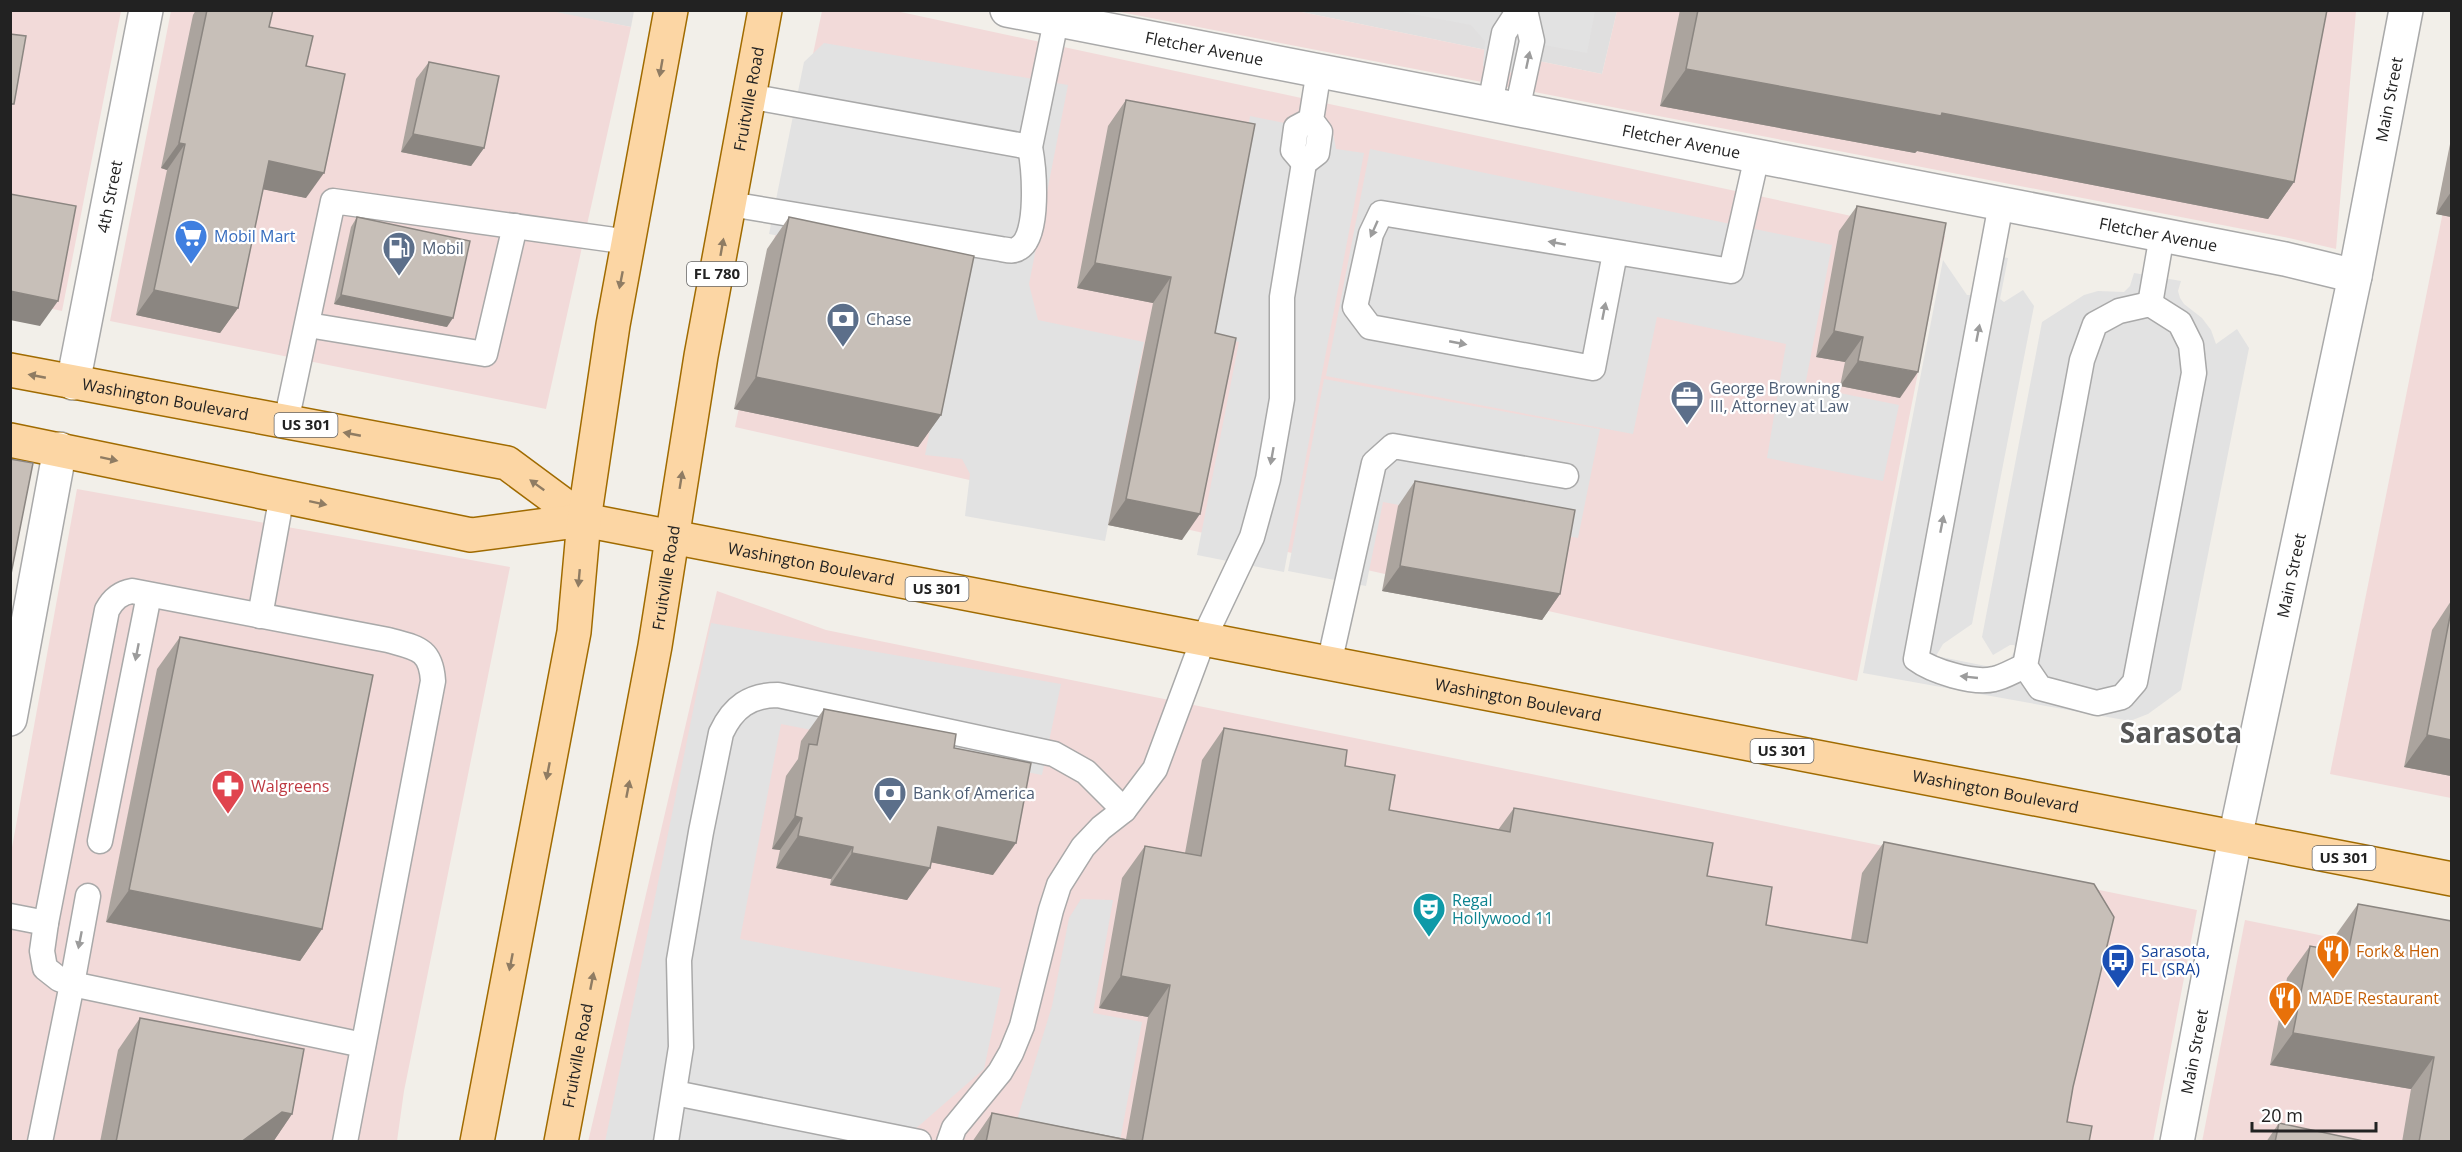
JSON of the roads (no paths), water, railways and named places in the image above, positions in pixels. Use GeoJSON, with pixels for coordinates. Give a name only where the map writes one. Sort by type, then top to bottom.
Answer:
{"type":"FeatureCollection","features":[{"type":"Feature","properties":{"kind":"main road"},"geometry":{"type":"LineString","coordinates":[[477,1142],[574,632],[584,520],[613,325],[671,10]]}},
{"type":"Feature","properties":{"kind":"main road","name":"Fruitville Road"},"geometry":{"type":"LineString","coordinates":[[561,1142],[655,646],[701,356],[765,10]]}},
{"type":"Feature","properties":{"kind":"main road","name":"Washington Boulevard"},"geometry":{"type":"LineString","coordinates":[[10,370],[507,463],[584,520]]}},
{"type":"Feature","properties":{"kind":"main road","name":"Washington Boulevard"},"geometry":{"type":"LineString","coordinates":[[10,440],[471,535],[584,520],[2451,879]]}},
{"type":"Feature","properties":{"kind":"street","name":"4th Street"},"geometry":{"type":"LineString","coordinates":[[73,383],[146,10]]}},
{"type":"Feature","properties":{"kind":"street","name":"Fletcher Avenue"},"geometry":{"type":"LineString","coordinates":[[1007,10],[2285,259],[2355,276]]}},
{"type":"Feature","properties":{"kind":"street","name":"Main Street"},"geometry":{"type":"LineString","coordinates":[[2177,1142],[2235,838],[2355,276],[2406,10]]}},
{"type":"Feature","properties":{"kind":"street"},"geometry":{"type":"LineString","coordinates":[[10,719],[60,449]]}},
{"type":"Feature","properties":{"kind":"lane"},"geometry":{"type":"LineString","coordinates":[[1503,107],[1504,33],[1519,10]]}},
{"type":"Feature","properties":{"kind":"lane"},"geometry":{"type":"LineString","coordinates":[[1503,107],[1532,41],[1525,10]]}},
{"type":"Feature","properties":{"kind":"lane"},"geometry":{"type":"LineString","coordinates":[[730,204],[1016,250],[1025,242],[1033,209],[1034,167],[1030,147],[1056,21]]}},
{"type":"Feature","properties":{"kind":"lane"},"geometry":{"type":"LineString","coordinates":[[949,1142],[954,1128],[1000,1072],[1011,1053],[1022,1026],[1059,885],[1083,847],[1101,828],[1124,810],[1155,769],[1203,640],[1252,537],[1268,479],[1282,399],[1282,297],[1304,163],[1293,150],[1296,128],[1311,120],[1319,70]]}},
{"type":"Feature","properties":{"kind":"lane"},"geometry":{"type":"LineString","coordinates":[[748,96],[1030,147]]}},
{"type":"Feature","properties":{"kind":"lane"},"geometry":{"type":"LineString","coordinates":[[1615,253],[1593,368],[1371,327],[1355,307],[1371,234],[1381,213],[1731,271],[1757,156]]}},
{"type":"Feature","properties":{"kind":"lane"},"geometry":{"type":"LineString","coordinates":[[286,422],[333,201],[628,242]]}},
{"type":"Feature","properties":{"kind":"lane"},"geometry":{"type":"LineString","coordinates":[[2001,204],[1916,659],[1930,669],[1960,677],[1993,680],[2025,666]]}},
{"type":"Feature","properties":{"kind":"lane"},"geometry":{"type":"LineString","coordinates":[[308,325],[485,354],[515,226]]}},
{"type":"Feature","properties":{"kind":"lane"},"geometry":{"type":"LineString","coordinates":[[2150,304],[2162,235]]}},
{"type":"Feature","properties":{"kind":"lane"},"geometry":{"type":"LineString","coordinates":[[2150,304],[2180,323],[2191,345],[2194,373],[2135,682],[2122,697],[2097,703],[2040,688],[2025,666],[2082,360],[2095,324],[2119,311],[2150,304]]}},
{"type":"Feature","properties":{"kind":"lane"},"geometry":{"type":"LineString","coordinates":[[1329,664],[1374,463],[1393,446],[1566,476]]}},
{"type":"Feature","properties":{"kind":"lane"},"geometry":{"type":"LineString","coordinates":[[260,616],[282,495]]}},
{"type":"Feature","properties":{"kind":"lane"},"geometry":{"type":"LineString","coordinates":[[345,1142],[433,681],[432,663],[424,653],[388,640],[126,592],[112,601],[107,610],[46,923],[42,951],[45,968],[59,980],[72,984],[363,1045]]}},
{"type":"Feature","properties":{"kind":"lane"},"geometry":{"type":"LineString","coordinates":[[100,841],[149,595]]}},
{"type":"Feature","properties":{"kind":"lane"},"geometry":{"type":"LineString","coordinates":[[666,1142],[681,1047],[679,960],[700,832],[721,733],[727,720],[747,700],[763,695],[778,696],[1054,754],[1086,772],[1124,810]]}},
{"type":"Feature","properties":{"kind":"lane"},"geometry":{"type":"LineString","coordinates":[[40,1142],[88,896]]}},
{"type":"Feature","properties":{"kind":"lane"},"geometry":{"type":"LineString","coordinates":[[10,916],[46,923]]}},
{"type":"Feature","properties":{"kind":"lane"},"geometry":{"type":"LineString","coordinates":[[675,1093],[919,1142]]}},
{"type":"Feature","properties":{"kind":"place","name":"Mobil Mart"},"geometry":{"type":"Point","coordinates":[191,265]}},
{"type":"Feature","properties":{"kind":"place","name":"Mobil"},"geometry":{"type":"Point","coordinates":[399,277]}},
{"type":"Feature","properties":{"kind":"place","name":"Chase"},"geometry":{"type":"Point","coordinates":[843,348]}},
{"type":"Feature","properties":{"kind":"place","name":"George Browning III, Attorney at Law"},"geometry":{"type":"Point","coordinates":[1687,426]}},
{"type":"Feature","properties":{"kind":"place","name":"Walgreens"},"geometry":{"type":"Point","coordinates":[228,815]}},
{"type":"Feature","properties":{"kind":"place","name":"Bank of America"},"geometry":{"type":"Point","coordinates":[890,822]}},
{"type":"Feature","properties":{"kind":"place","name":"Regal Hollywood 11"},"geometry":{"type":"Point","coordinates":[1429,938]}},
{"type":"Feature","properties":{"kind":"place","name":"Fork & Hen"},"geometry":{"type":"Point","coordinates":[2333,980]}},
{"type":"Feature","properties":{"kind":"place","name":"Sarasota, FL (SRA)"},"geometry":{"type":"Point","coordinates":[2118,989]}},
{"type":"Feature","properties":{"kind":"place","name":"MADE Restaurant"},"geometry":{"type":"Point","coordinates":[2285,1027]}},
{"type":"Feature","properties":{"kind":"district","name":"Sarasota"},"geometry":{"type":"Point","coordinates":[2181,733]}}]}
